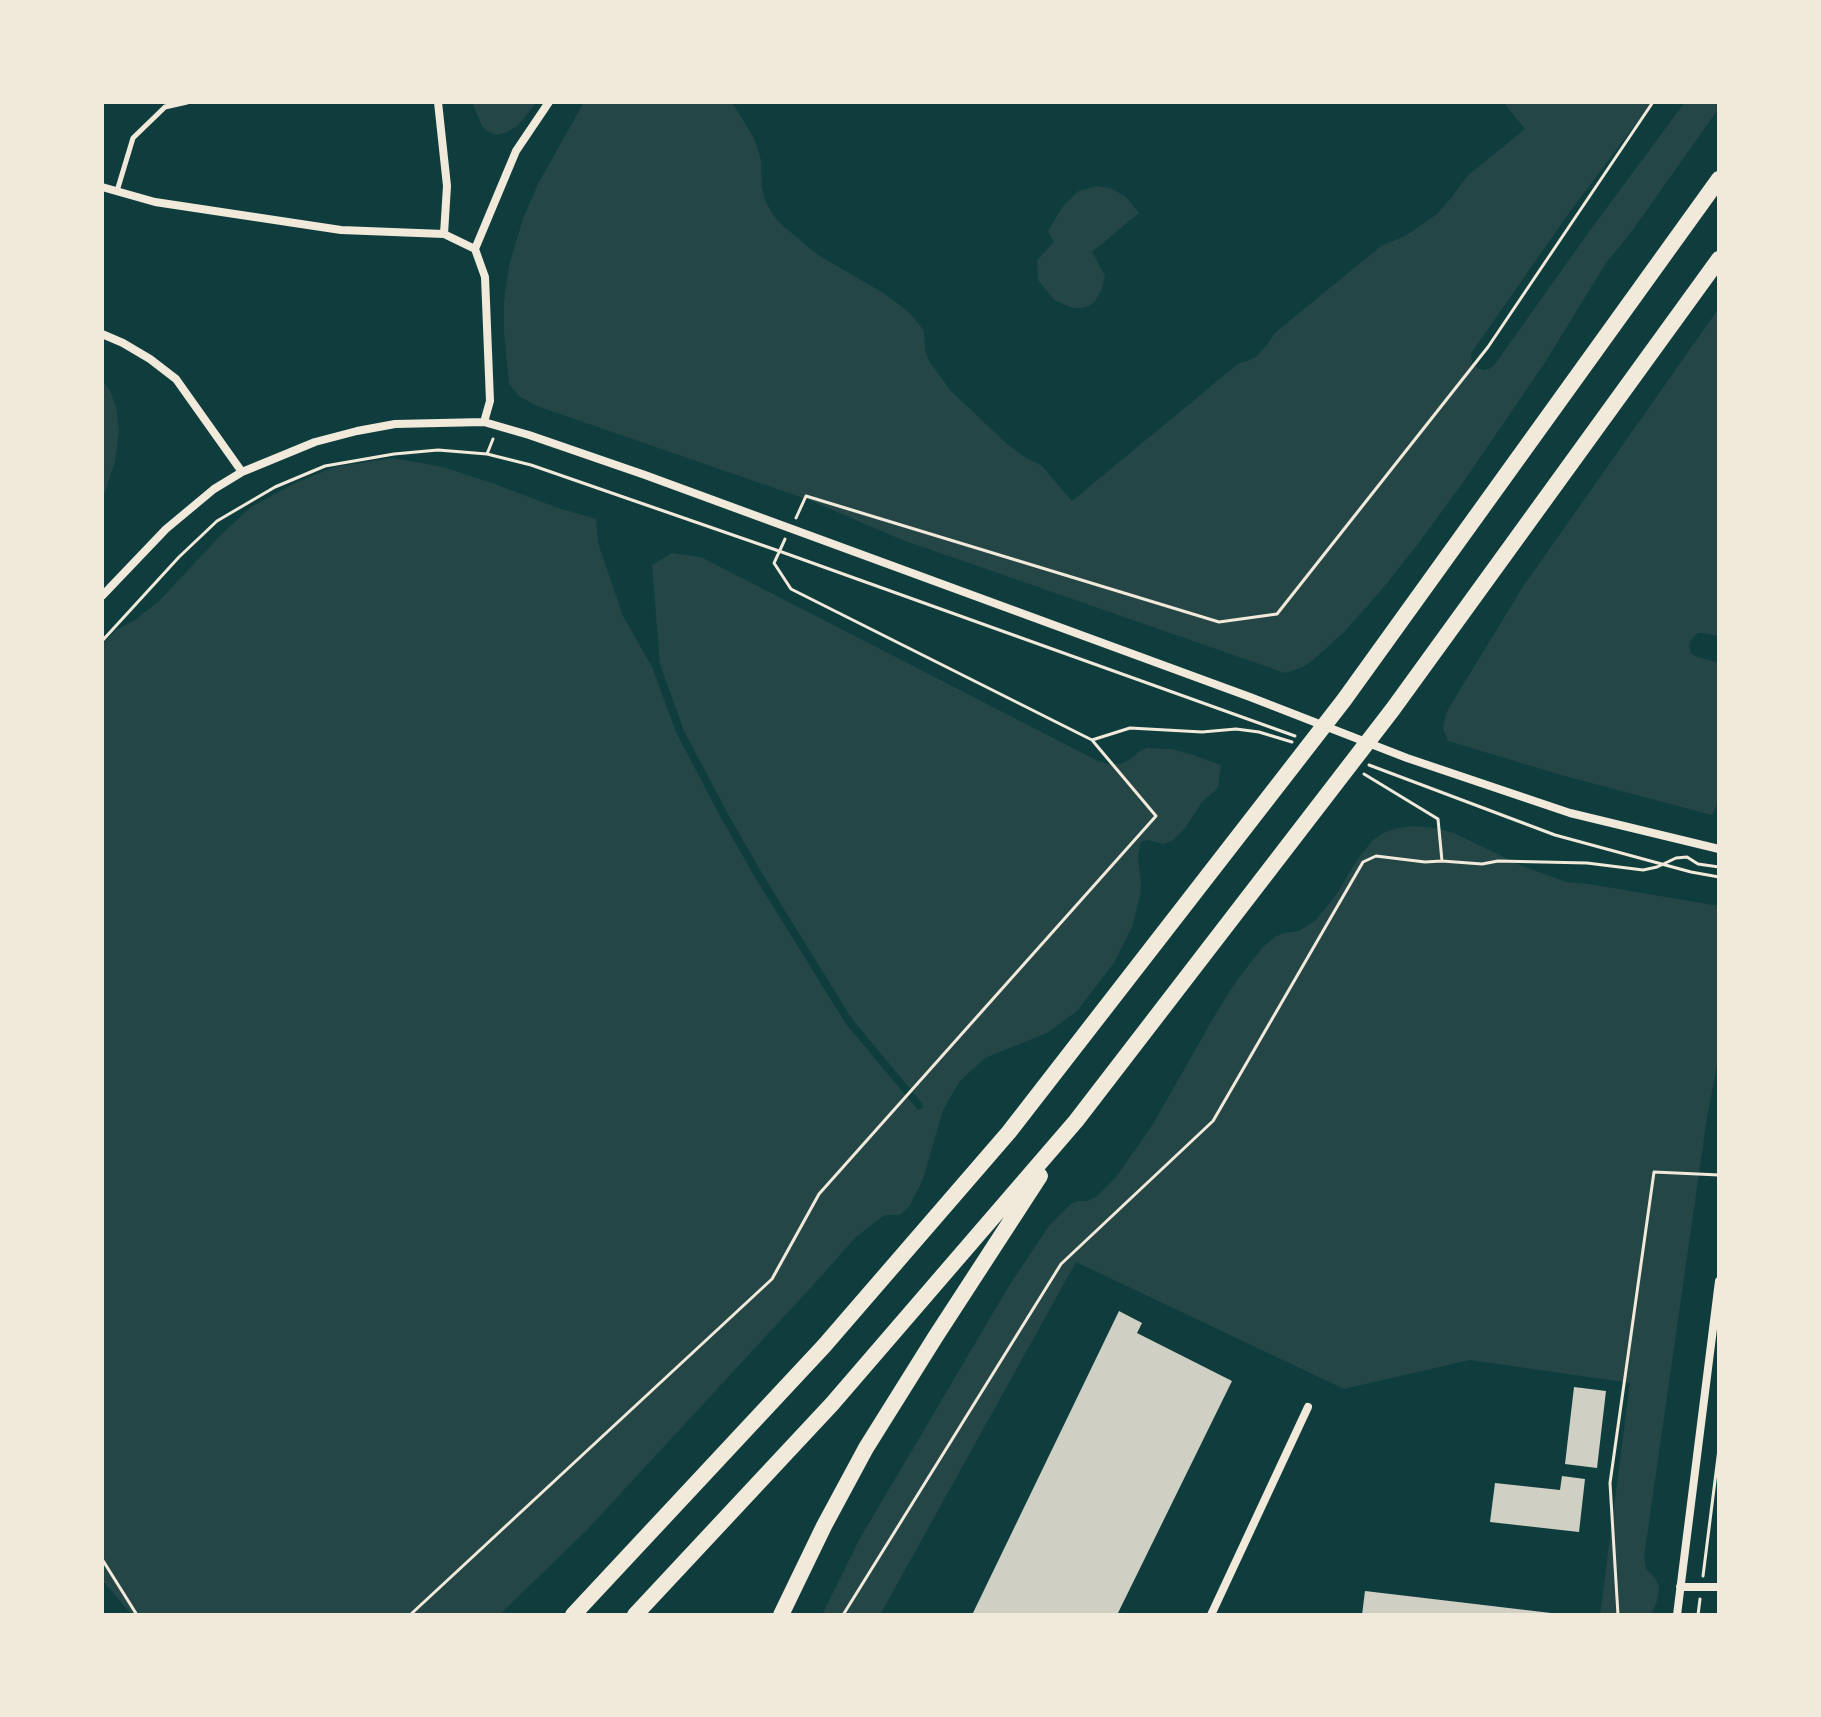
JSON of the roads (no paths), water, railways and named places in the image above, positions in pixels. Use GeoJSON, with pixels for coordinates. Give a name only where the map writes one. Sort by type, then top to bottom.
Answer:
{"type":"FeatureCollection","features":[{"type":"Feature","properties":{"kind":"highway"},"geometry":{"type":"LineString","coordinates":[[573,1615],[824,1346],[1009,1132],[1344,700],[1719,179]]}},
{"type":"Feature","properties":{"kind":"highway"},"geometry":{"type":"LineString","coordinates":[[635,1615],[832,1404],[1076,1121],[1393,709],[1719,259]]}},
{"type":"Feature","properties":{"kind":"highway"},"geometry":{"type":"LineString","coordinates":[[781,1615],[866,1448],[1076,1121]]}},
{"type":"Feature","properties":{"kind":"street"},"geometry":{"type":"LineString","coordinates":[[438,102],[447,186],[444,234]]}},
{"type":"Feature","properties":{"kind":"street"},"geometry":{"type":"LineString","coordinates":[[484,422],[490,401],[485,277],[475,249],[516,151],[549,102]]}},
{"type":"Feature","properties":{"kind":"street"},"geometry":{"type":"LineString","coordinates":[[102,187],[155,202],[341,230],[444,234],[475,249]]}},
{"type":"Feature","properties":{"kind":"street"},"geometry":{"type":"LineString","coordinates":[[102,334],[150,359],[176,379],[242,472]]}},
{"type":"Feature","properties":{"kind":"street"},"geometry":{"type":"LineString","coordinates":[[102,596],[166,529],[214,489],[242,472],[315,442],[357,431],[395,424],[484,422],[568,448],[791,529],[1422,763],[1570,813],[1719,849]]}},
{"type":"Feature","properties":{"kind":"street"},"geometry":{"type":"LineString","coordinates":[[1677,1615],[1719,1281]]}},
{"type":"Feature","properties":{"kind":"street"},"geometry":{"type":"LineString","coordinates":[[1706,1376],[1719,1376]]}},
{"type":"Feature","properties":{"kind":"street"},"geometry":{"type":"LineString","coordinates":[[1211,1615],[1308,1407]]}},
{"type":"Feature","properties":{"kind":"street"},"geometry":{"type":"LineString","coordinates":[[1680,1587],[1719,1587]]}},
{"type":"Feature","properties":{"kind":"lane"},"geometry":{"type":"LineString","coordinates":[[117,191],[133,138],[165,107],[187,102]]}}]}
